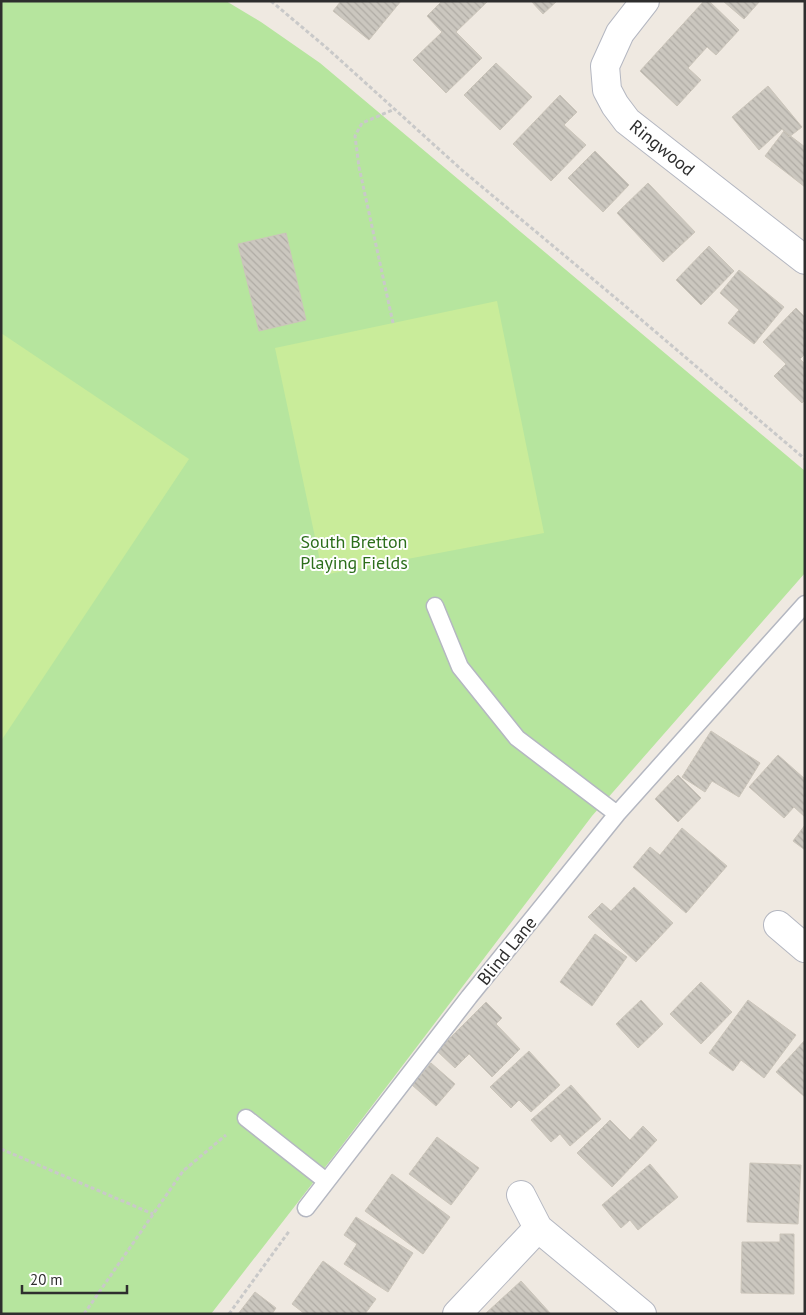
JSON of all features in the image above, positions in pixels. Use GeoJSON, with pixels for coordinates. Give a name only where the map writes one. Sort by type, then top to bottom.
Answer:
{"type":"FeatureCollection","features":[{"type":"Feature","properties":{"kind":"street","name":"Ringwood"},"geometry":{"type":"LineString","coordinates":[[645,1],[620,33],[605,66],[607,90],[615,105],[627,121],[805,260]]}},
{"type":"Feature","properties":{"kind":"street"},"geometry":{"type":"LineString","coordinates":[[778,925],[805,948]]}},
{"type":"Feature","properties":{"kind":"street"},"geometry":{"type":"LineString","coordinates":[[521,1195],[538,1228],[642,1314]]}},
{"type":"Feature","properties":{"kind":"street"},"geometry":{"type":"LineString","coordinates":[[457,1314],[538,1228]]}},
{"type":"Feature","properties":{"kind":"lane","name":"Blind Lane"},"geometry":{"type":"LineString","coordinates":[[306,1208],[469,997],[617,814],[805,604]]}},
{"type":"Feature","properties":{"kind":"lane"},"geometry":{"type":"LineString","coordinates":[[435,606],[460,667],[517,738],[617,814]]}},
{"type":"Feature","properties":{"kind":"lane"},"geometry":{"type":"LineString","coordinates":[[246,1118],[326,1181]]}},
{"type":"Feature","properties":{"kind":"path"},"geometry":{"type":"LineString","coordinates":[[271,1],[328,49],[463,171],[805,459]]}},
{"type":"Feature","properties":{"kind":"path"},"geometry":{"type":"LineString","coordinates":[[393,323],[355,136],[362,123],[395,109]]}},
{"type":"Feature","properties":{"kind":"path"},"geometry":{"type":"LineString","coordinates":[[84,1314],[183,1171],[246,1118]]}},
{"type":"Feature","properties":{"kind":"path"},"geometry":{"type":"LineString","coordinates":[[1,1149],[153,1214]]}},
{"type":"Feature","properties":{"kind":"path"},"geometry":{"type":"LineString","coordinates":[[229,1314],[306,1208]]}},
{"type":"Feature","properties":{"kind":"green space","name":"South Bretton Playing Fields"},"geometry":{"type":"Polygon","coordinates":[[[1,1],[226,1],[261,22],[320,63],[805,471],[805,573],[592,816],[340,1148],[211,1314],[1,1314],[1,1]]]}},
{"type":"Feature","properties":{"kind":"green space"},"geometry":{"type":"Polygon","coordinates":[[[497,301],[544,533],[323,575],[275,348],[497,301]]]}},
{"type":"Feature","properties":{"kind":"green space"},"geometry":{"type":"Polygon","coordinates":[[[1,333],[189,459],[1,741],[1,333]]]}},
{"type":"Feature","properties":{"kind":"building"},"geometry":{"type":"Polygon","coordinates":[[[341,1],[401,1],[369,40],[333,11],[341,1]]]}},
{"type":"Feature","properties":{"kind":"building"},"geometry":{"type":"Polygon","coordinates":[[[442,1],[488,1],[456,32],[482,58],[446,93],[413,60],[442,32],[427,16],[442,1]]]}},
{"type":"Feature","properties":{"kind":"building"},"geometry":{"type":"Polygon","coordinates":[[[531,1],[557,1],[543,14],[531,1]]]}},
{"type":"Feature","properties":{"kind":"building"},"geometry":{"type":"Polygon","coordinates":[[[704,1],[709,1],[739,30],[716,55],[707,47],[688,68],[701,80],[677,106],[640,71],[704,1]]]}},
{"type":"Feature","properties":{"kind":"building"},"geometry":{"type":"Polygon","coordinates":[[[723,1],[760,1],[744,19],[723,1]]]}},
{"type":"Feature","properties":{"kind":"building"},"geometry":{"type":"Polygon","coordinates":[[[496,63],[532,97],[500,130],[464,95],[496,63]]]}},
{"type":"Feature","properties":{"kind":"building"},"geometry":{"type":"Polygon","coordinates":[[[768,86],[802,127],[789,137],[782,129],[759,150],[732,117],[768,86]]]}},
{"type":"Feature","properties":{"kind":"building"},"geometry":{"type":"Polygon","coordinates":[[[560,95],[577,112],[564,125],[586,145],[551,181],[513,144],[560,95]]]}},
{"type":"Feature","properties":{"kind":"building"},"geometry":{"type":"Polygon","coordinates":[[[784,131],[805,147],[805,187],[765,156],[784,131]]]}},
{"type":"Feature","properties":{"kind":"building"},"geometry":{"type":"Polygon","coordinates":[[[595,151],[629,185],[603,212],[568,178],[595,151]]]}},
{"type":"Feature","properties":{"kind":"building"},"geometry":{"type":"Polygon","coordinates":[[[648,183],[695,232],[663,262],[617,213],[648,183]]]}},
{"type":"Feature","properties":{"kind":"building"},"geometry":{"type":"Polygon","coordinates":[[[286,233],[306,320],[259,331],[238,244],[286,233]]]}},
{"type":"Feature","properties":{"kind":"building"},"geometry":{"type":"Polygon","coordinates":[[[709,246],[734,271],[701,305],[676,280],[709,246]]]}},
{"type":"Feature","properties":{"kind":"building"},"geometry":{"type":"Polygon","coordinates":[[[739,270],[784,307],[754,344],[728,323],[739,310],[720,293],[739,270]]]}},
{"type":"Feature","properties":{"kind":"building"},"geometry":{"type":"Polygon","coordinates":[[[796,308],[805,317],[805,354],[800,359],[805,364],[805,400],[802,403],[774,376],[786,364],[763,342],[796,308]]]}},
{"type":"Feature","properties":{"kind":"building"},"geometry":{"type":"Polygon","coordinates":[[[711,731],[760,763],[739,797],[712,781],[705,792],[682,777],[711,731]]]}},
{"type":"Feature","properties":{"kind":"building"},"geometry":{"type":"Polygon","coordinates":[[[778,755],[805,779],[805,817],[794,807],[784,818],[749,787],[778,755]]]}},
{"type":"Feature","properties":{"kind":"building"},"geometry":{"type":"Polygon","coordinates":[[[678,775],[701,798],[678,822],[655,799],[678,775]]]}},
{"type":"Feature","properties":{"kind":"building"},"geometry":{"type":"Polygon","coordinates":[[[805,825],[805,850],[793,841],[805,825]]]}},
{"type":"Feature","properties":{"kind":"building"},"geometry":{"type":"Polygon","coordinates":[[[682,828],[727,866],[686,913],[633,867],[650,847],[660,855],[682,828]]]}},
{"type":"Feature","properties":{"kind":"building"},"geometry":{"type":"Polygon","coordinates":[[[634,887],[673,923],[636,962],[588,917],[602,903],[611,911],[634,887]]]}},
{"type":"Feature","properties":{"kind":"building"},"geometry":{"type":"Polygon","coordinates":[[[595,934],[627,957],[592,1006],[560,982],[595,934]]]}},
{"type":"Feature","properties":{"kind":"building"},"geometry":{"type":"Polygon","coordinates":[[[701,982],[732,1012],[701,1044],[670,1014],[701,982]]]}},
{"type":"Feature","properties":{"kind":"building"},"geometry":{"type":"Polygon","coordinates":[[[641,1000],[663,1024],[638,1048],[616,1024],[641,1000]]]}},
{"type":"Feature","properties":{"kind":"building"},"geometry":{"type":"Polygon","coordinates":[[[748,1000],[796,1035],[764,1078],[741,1060],[733,1071],[709,1053],[748,1000]]]}},
{"type":"Feature","properties":{"kind":"building"},"geometry":{"type":"Polygon","coordinates":[[[486,1002],[502,1018],[496,1024],[520,1049],[492,1077],[469,1054],[455,1068],[437,1051],[486,1002]]]}},
{"type":"Feature","properties":{"kind":"building"},"geometry":{"type":"Polygon","coordinates":[[[805,1040],[805,1097],[776,1072],[805,1040]]]}},
{"type":"Feature","properties":{"kind":"building"},"geometry":{"type":"Polygon","coordinates":[[[529,1051],[560,1085],[531,1112],[519,1100],[511,1108],[490,1087],[529,1051]]]}},
{"type":"Feature","properties":{"kind":"building"},"geometry":{"type":"Polygon","coordinates":[[[431,1063],[455,1084],[436,1106],[412,1085],[431,1063]]]}},
{"type":"Feature","properties":{"kind":"building"},"geometry":{"type":"Polygon","coordinates":[[[571,1085],[601,1119],[570,1146],[560,1134],[551,1142],[531,1120],[571,1085]]]}},
{"type":"Feature","properties":{"kind":"building"},"geometry":{"type":"Polygon","coordinates":[[[610,1120],[630,1140],[643,1126],[657,1140],[612,1187],[577,1153],[610,1120]]]}},
{"type":"Feature","properties":{"kind":"building"},"geometry":{"type":"Polygon","coordinates":[[[437,1137],[479,1168],[451,1205],[409,1174],[437,1137]]]}},
{"type":"Feature","properties":{"kind":"building"},"geometry":{"type":"Polygon","coordinates":[[[750,1163],[801,1165],[798,1224],[747,1222],[750,1163]]]}},
{"type":"Feature","properties":{"kind":"building"},"geometry":{"type":"Polygon","coordinates":[[[650,1164],[678,1197],[638,1230],[630,1220],[621,1228],[602,1205],[650,1164]]]}},
{"type":"Feature","properties":{"kind":"building"},"geometry":{"type":"Polygon","coordinates":[[[392,1174],[450,1217],[423,1254],[365,1211],[392,1174]]]}},
{"type":"Feature","properties":{"kind":"building"},"geometry":{"type":"Polygon","coordinates":[[[356,1217],[413,1253],[388,1292],[344,1264],[357,1244],[344,1235],[356,1217]]]}},
{"type":"Feature","properties":{"kind":"building"},"geometry":{"type":"Polygon","coordinates":[[[780,1234],[794,1234],[794,1294],[741,1293],[742,1242],[780,1242],[780,1234]]]}},
{"type":"Feature","properties":{"kind":"building"},"geometry":{"type":"Polygon","coordinates":[[[323,1261],[376,1299],[365,1314],[305,1314],[292,1304],[323,1261]]]}},
{"type":"Feature","properties":{"kind":"building"},"geometry":{"type":"Polygon","coordinates":[[[521,1281],[551,1314],[485,1314],[521,1281]]]}},
{"type":"Feature","properties":{"kind":"building"},"geometry":{"type":"Polygon","coordinates":[[[255,1292],[276,1308],[272,1314],[238,1314],[255,1292]]]}}]}
